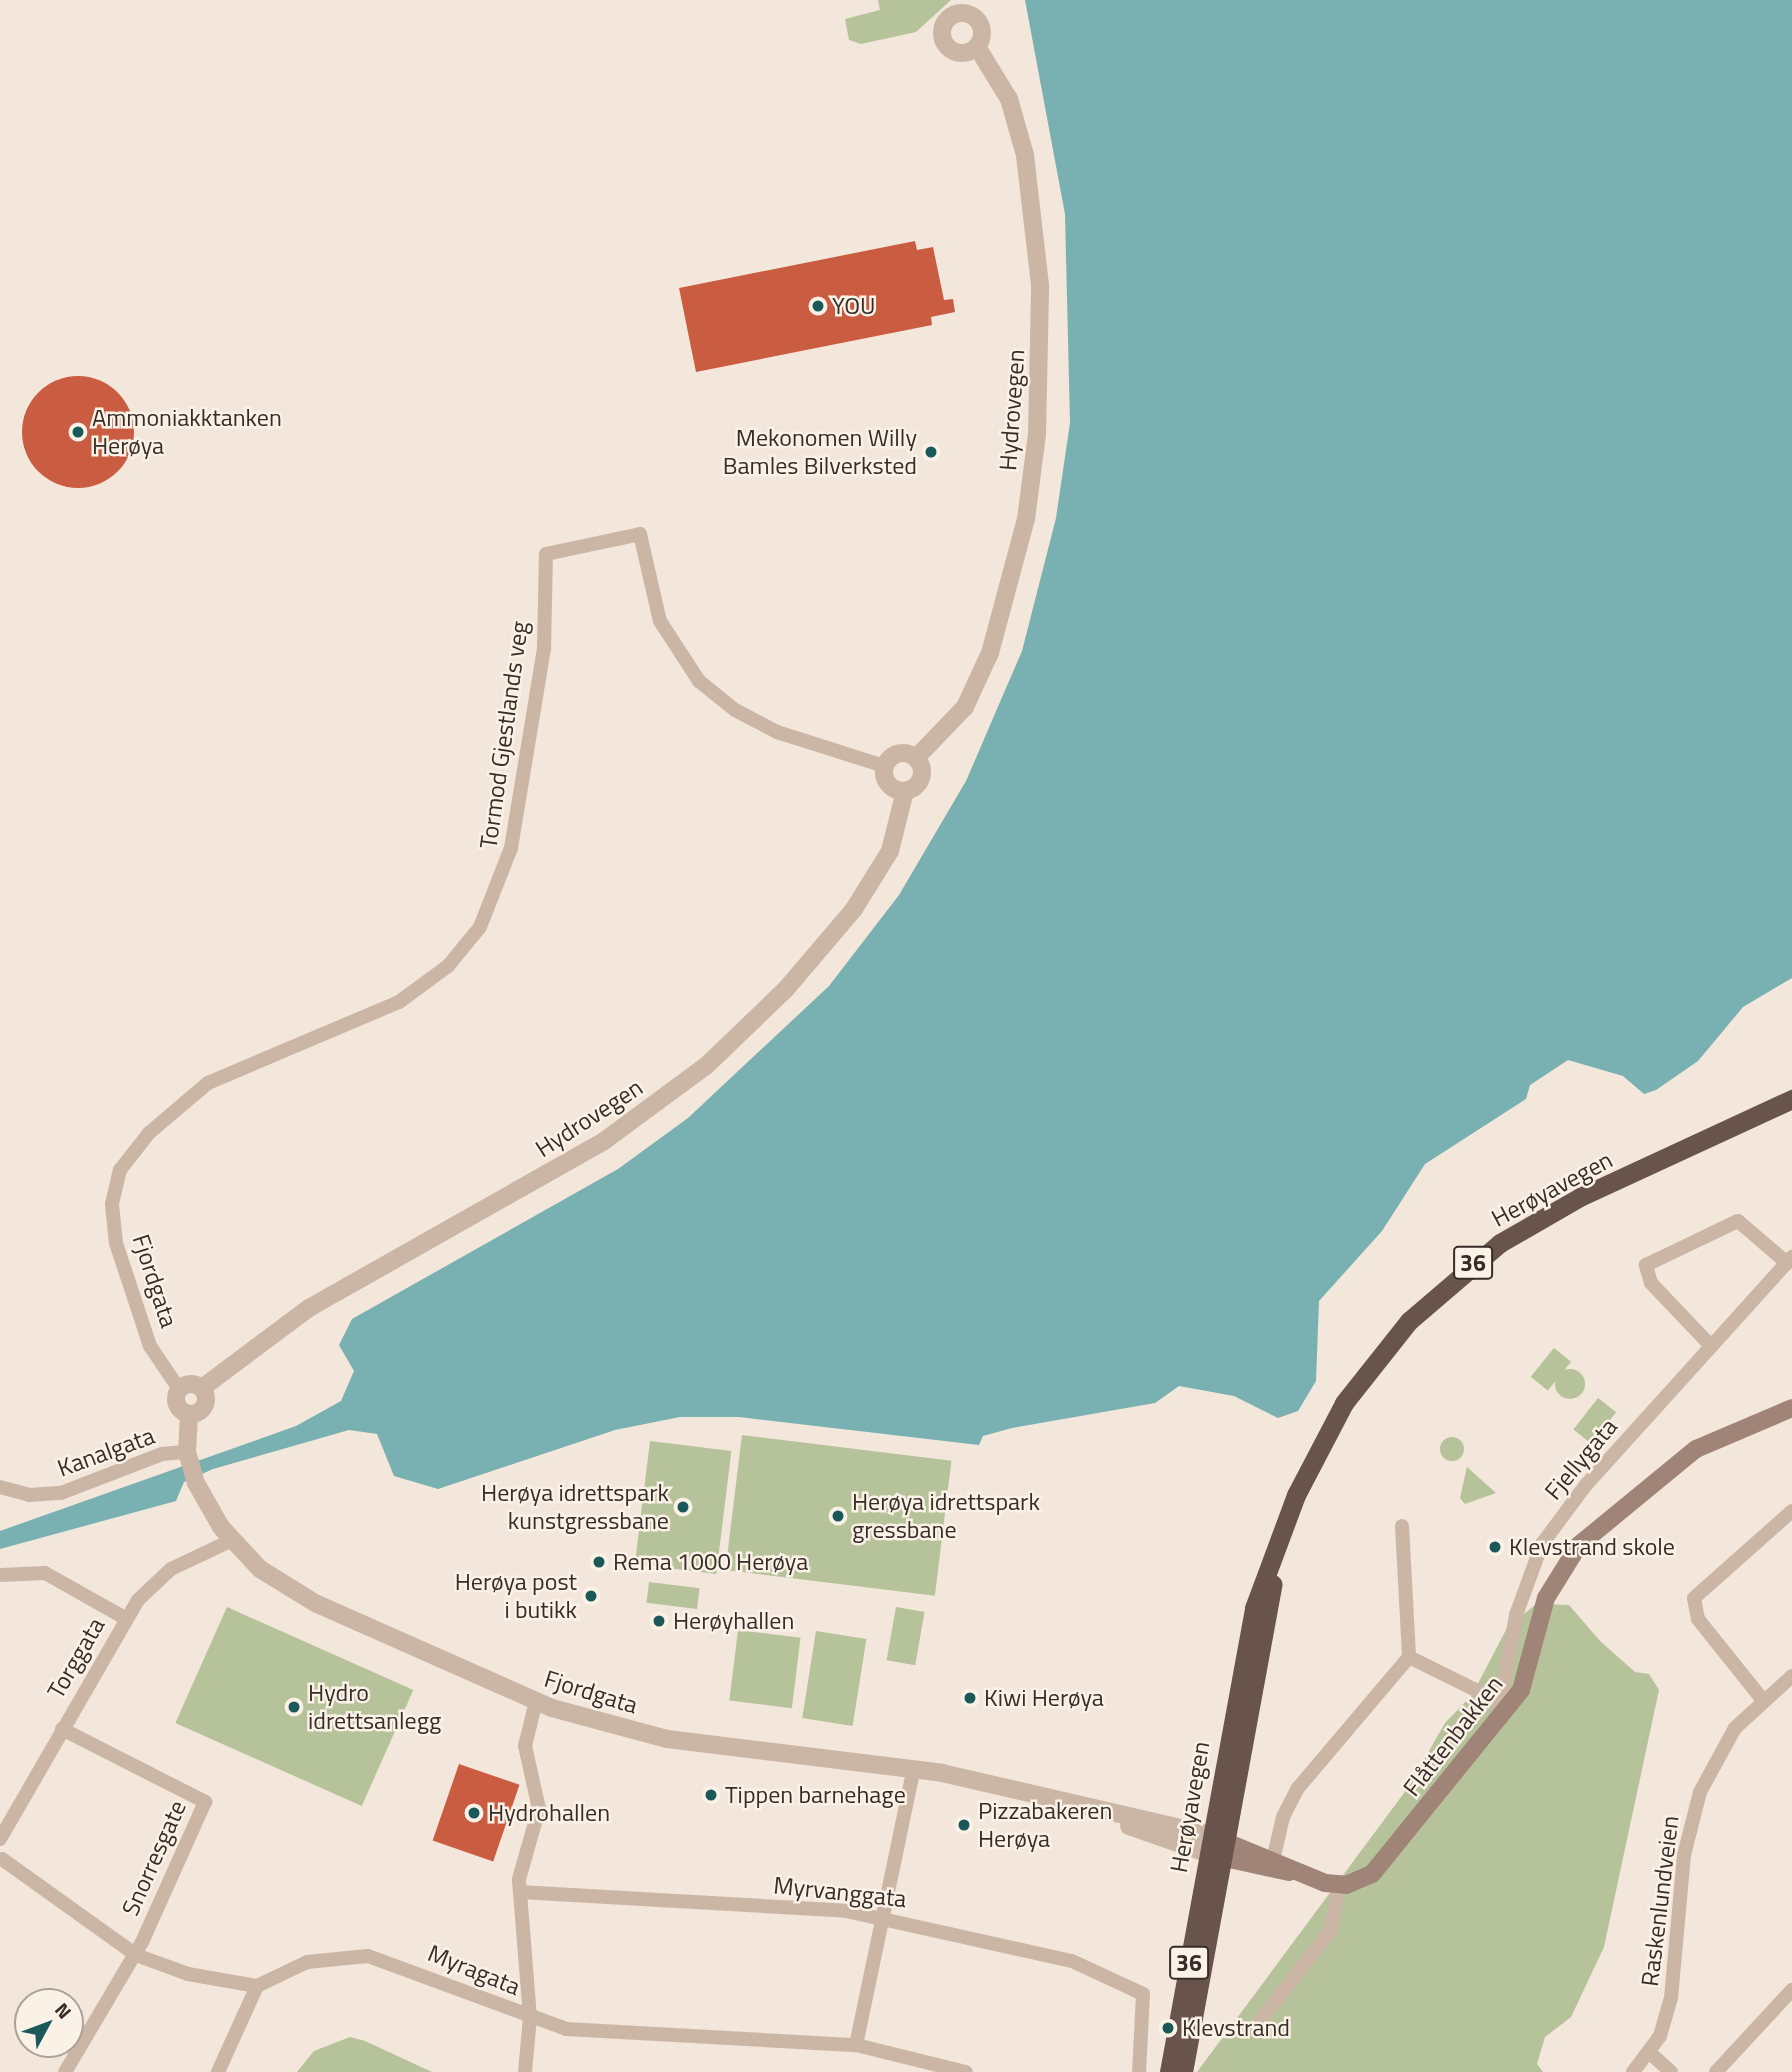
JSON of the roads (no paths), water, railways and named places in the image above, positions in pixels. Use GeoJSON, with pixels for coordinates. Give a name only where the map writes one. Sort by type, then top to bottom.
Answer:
{"type":"FeatureCollection","features":[{"type":"Feature","properties":{"kind":"highway","name":"Herøyavegen"},"geometry":{"type":"LineString","coordinates":[[1183,2072],[1250,1625],[1305,1475],[1344,1403],[1390,1340],[1449,1282],[1549,1213],[1792,1099]]}},
{"type":"Feature","properties":{"kind":"highway","name":"Herøyavegen"},"geometry":{"type":"LineString","coordinates":[[1169,2072],[1217,1847]]}},
{"type":"Feature","properties":{"kind":"main road","name":"Flåttenbakken"},"geometry":{"type":"LineString","coordinates":[[1339,1885],[1379,1867],[1528,1678],[1550,1588],[1591,1532],[1696,1449],[1792,1408]]}},
{"type":"Feature","properties":{"kind":"main road"},"geometry":{"type":"LineString","coordinates":[[1217,1847],[1339,1885]]}},
{"type":"Feature","properties":{"kind":"street"},"geometry":{"type":"LineString","coordinates":[[964,7],[980,25],[977,47],[957,52],[946,44],[944,26],[964,7]]}},
{"type":"Feature","properties":{"kind":"street","name":"Hydrovegen"},"geometry":{"type":"LineString","coordinates":[[916,758],[965,707],[990,653],[1026,519],[1037,434],[1040,285],[1025,155],[1009,99],[977,47]]}},
{"type":"Feature","properties":{"kind":"street","name":"Tormod Gjestlands veg"},"geometry":{"type":"LineString","coordinates":[[117,1178],[149,1133],[208,1083],[399,1002],[448,966],[480,927],[511,848],[544,648],[546,554],[640,534],[660,621],[699,681],[735,710],[777,732],[884,766]]}},
{"type":"Feature","properties":{"kind":"street"},"geometry":{"type":"LineString","coordinates":[[898,753],[916,758],[920,781],[905,791],[886,781],[884,766],[898,753]]}},
{"type":"Feature","properties":{"kind":"street","name":"Hydrovegen"},"geometry":{"type":"LineString","coordinates":[[202,1388],[309,1308],[604,1141],[706,1065],[786,989],[854,909],[890,850],[905,791]]}},
{"type":"Feature","properties":{"kind":"street","name":"Fjordgata"},"geometry":{"type":"LineString","coordinates":[[117,1178],[116,1243],[153,1353],[179,1389]]}},
{"type":"Feature","properties":{"kind":"street","name":"Fjellygata"},"geometry":{"type":"LineString","coordinates":[[1496,1721],[1525,1579],[1585,1486],[1789,1260],[1738,1221],[1646,1265],[1651,1283],[1711,1346]]}},
{"type":"Feature","properties":{"kind":"street"},"geometry":{"type":"LineString","coordinates":[[189,1414],[204,1405],[202,1388],[193,1384],[179,1389],[177,1404],[189,1414],[190,1465]]}},
{"type":"Feature","properties":{"kind":"street","name":"Kanalgata"},"geometry":{"type":"LineString","coordinates":[[0,1487],[54,1494],[162,1454],[190,1465]]}},
{"type":"Feature","properties":{"kind":"street","name":"Fjordgata"},"geometry":{"type":"LineString","coordinates":[[190,1465],[232,1540],[269,1576],[315,1603],[536,1701],[667,1739],[914,1768],[1109,1814],[1217,1847]]}},
{"type":"Feature","properties":{"kind":"street"},"geometry":{"type":"LineString","coordinates":[[1762,1699],[1698,1619],[1694,1598],[1792,1511]]}},
{"type":"Feature","properties":{"kind":"street"},"geometry":{"type":"LineString","coordinates":[[1272,1865],[1298,1788],[1409,1657],[1402,1526]]}},
{"type":"Feature","properties":{"kind":"street","name":"Torggata"},"geometry":{"type":"LineString","coordinates":[[0,1839],[125,1618],[158,1578],[232,1540]]}},
{"type":"Feature","properties":{"kind":"street"},"geometry":{"type":"LineString","coordinates":[[0,1575],[45,1573],[125,1618]]}},
{"type":"Feature","properties":{"kind":"street"},"geometry":{"type":"LineString","coordinates":[[1409,1657],[1500,1702]]}},
{"type":"Feature","properties":{"kind":"street","name":"Raskenlundveien"},"geometry":{"type":"LineString","coordinates":[[1633,2072],[1650,2053],[1671,1997],[1694,1808],[1725,1742],[1762,1699],[1792,1676]]}},
{"type":"Feature","properties":{"kind":"street"},"geometry":{"type":"LineString","coordinates":[[525,2072],[530,2017],[520,1892],[539,1809],[525,1746],[536,1701]]}},
{"type":"Feature","properties":{"kind":"street","name":"Snorresgate"},"geometry":{"type":"LineString","coordinates":[[62,1729],[205,1802],[136,1955],[65,2072]]}},
{"type":"Feature","properties":{"kind":"street"},"geometry":{"type":"LineString","coordinates":[[856,2045],[914,1768]]}},
{"type":"Feature","properties":{"kind":"street"},"geometry":{"type":"LineString","coordinates":[[2,1859],[136,1955],[188,1974],[257,1986],[218,2072]]}},
{"type":"Feature","properties":{"kind":"street"},"geometry":{"type":"LineString","coordinates":[[1257,2025],[1331,1930],[1339,1885]]}},
{"type":"Feature","properties":{"kind":"street","name":"Myrvanggata"},"geometry":{"type":"LineString","coordinates":[[520,1892],[884,1917],[1072,1961],[1143,1994],[1139,2072]]}},
{"type":"Feature","properties":{"kind":"street","name":"Myragata"},"geometry":{"type":"LineString","coordinates":[[257,1986],[307,1962],[350,1954],[397,1964],[566,2029],[856,2045],[937,2068],[966,2072]]}},
{"type":"Feature","properties":{"kind":"street"},"geometry":{"type":"LineString","coordinates":[[1716,2072],[1792,1990]]}},
{"type":"Feature","properties":{"kind":"street"},"geometry":{"type":"LineString","coordinates":[[1650,2053],[1671,2072]]}},
{"type":"Feature","properties":{"kind":"water"},"geometry":{"type":"Polygon","coordinates":[[[1025,0],[1792,0],[1792,978],[1743,1007],[1698,1061],[1656,1090],[1644,1094],[1623,1076],[1568,1060],[1530,1085],[1526,1099],[1425,1164],[1382,1231],[1319,1301],[1316,1381],[1298,1411],[1278,1418],[1234,1396],[1179,1386],[1155,1403],[1012,1428],[983,1436],[979,1445],[739,1417],[680,1417],[615,1430],[438,1489],[394,1476],[377,1434],[349,1430],[213,1469],[184,1482],[176,1501],[0,1549],[0,1531],[296,1426],[341,1401],[354,1371],[339,1345],[352,1319],[618,1169],[688,1118],[829,986],[899,895],[966,781],[1022,651],[1056,518],[1070,423],[1065,214],[1025,0]]]}},
{"type":"Feature","properties":{"kind":"place","name":"YOU"},"geometry":{"type":"Point","coordinates":[818,306]}},
{"type":"Feature","properties":{"kind":"place","name":"Ammoniakktanken Herøya"},"geometry":{"type":"Point","coordinates":[78,432]}},
{"type":"Feature","properties":{"kind":"place","name":"Mekonomen Willy Bamles Bilverksted"},"geometry":{"type":"Point","coordinates":[931,452]}},
{"type":"Feature","properties":{"kind":"place","name":"Herøya idrettspark kunstgressbane"},"geometry":{"type":"Point","coordinates":[683,1507]}},
{"type":"Feature","properties":{"kind":"place","name":"Herøya idrettspark gressbane"},"geometry":{"type":"Point","coordinates":[838,1516]}},
{"type":"Feature","properties":{"kind":"place","name":"Klevstrand skole"},"geometry":{"type":"Point","coordinates":[1495,1547]}},
{"type":"Feature","properties":{"kind":"place","name":"Rema 1000 Herøya"},"geometry":{"type":"Point","coordinates":[599,1562]}},
{"type":"Feature","properties":{"kind":"place","name":"Herøya post i butikk"},"geometry":{"type":"Point","coordinates":[591,1596]}},
{"type":"Feature","properties":{"kind":"place","name":"Herøyhallen"},"geometry":{"type":"Point","coordinates":[659,1621]}},
{"type":"Feature","properties":{"kind":"place","name":"Kiwi Herøya"},"geometry":{"type":"Point","coordinates":[970,1698]}},
{"type":"Feature","properties":{"kind":"place","name":"Hydro idrettsanlegg"},"geometry":{"type":"Point","coordinates":[294,1707]}},
{"type":"Feature","properties":{"kind":"place","name":"Tippen barnehage"},"geometry":{"type":"Point","coordinates":[711,1795]}},
{"type":"Feature","properties":{"kind":"place","name":"Hydrohallen"},"geometry":{"type":"Point","coordinates":[474,1813]}},
{"type":"Feature","properties":{"kind":"place","name":"Pizzabakeren Herøya"},"geometry":{"type":"Point","coordinates":[964,1825]}},
{"type":"Feature","properties":{"kind":"place","name":"Klevstrand"},"geometry":{"type":"Point","coordinates":[1168,2028]}}]}
